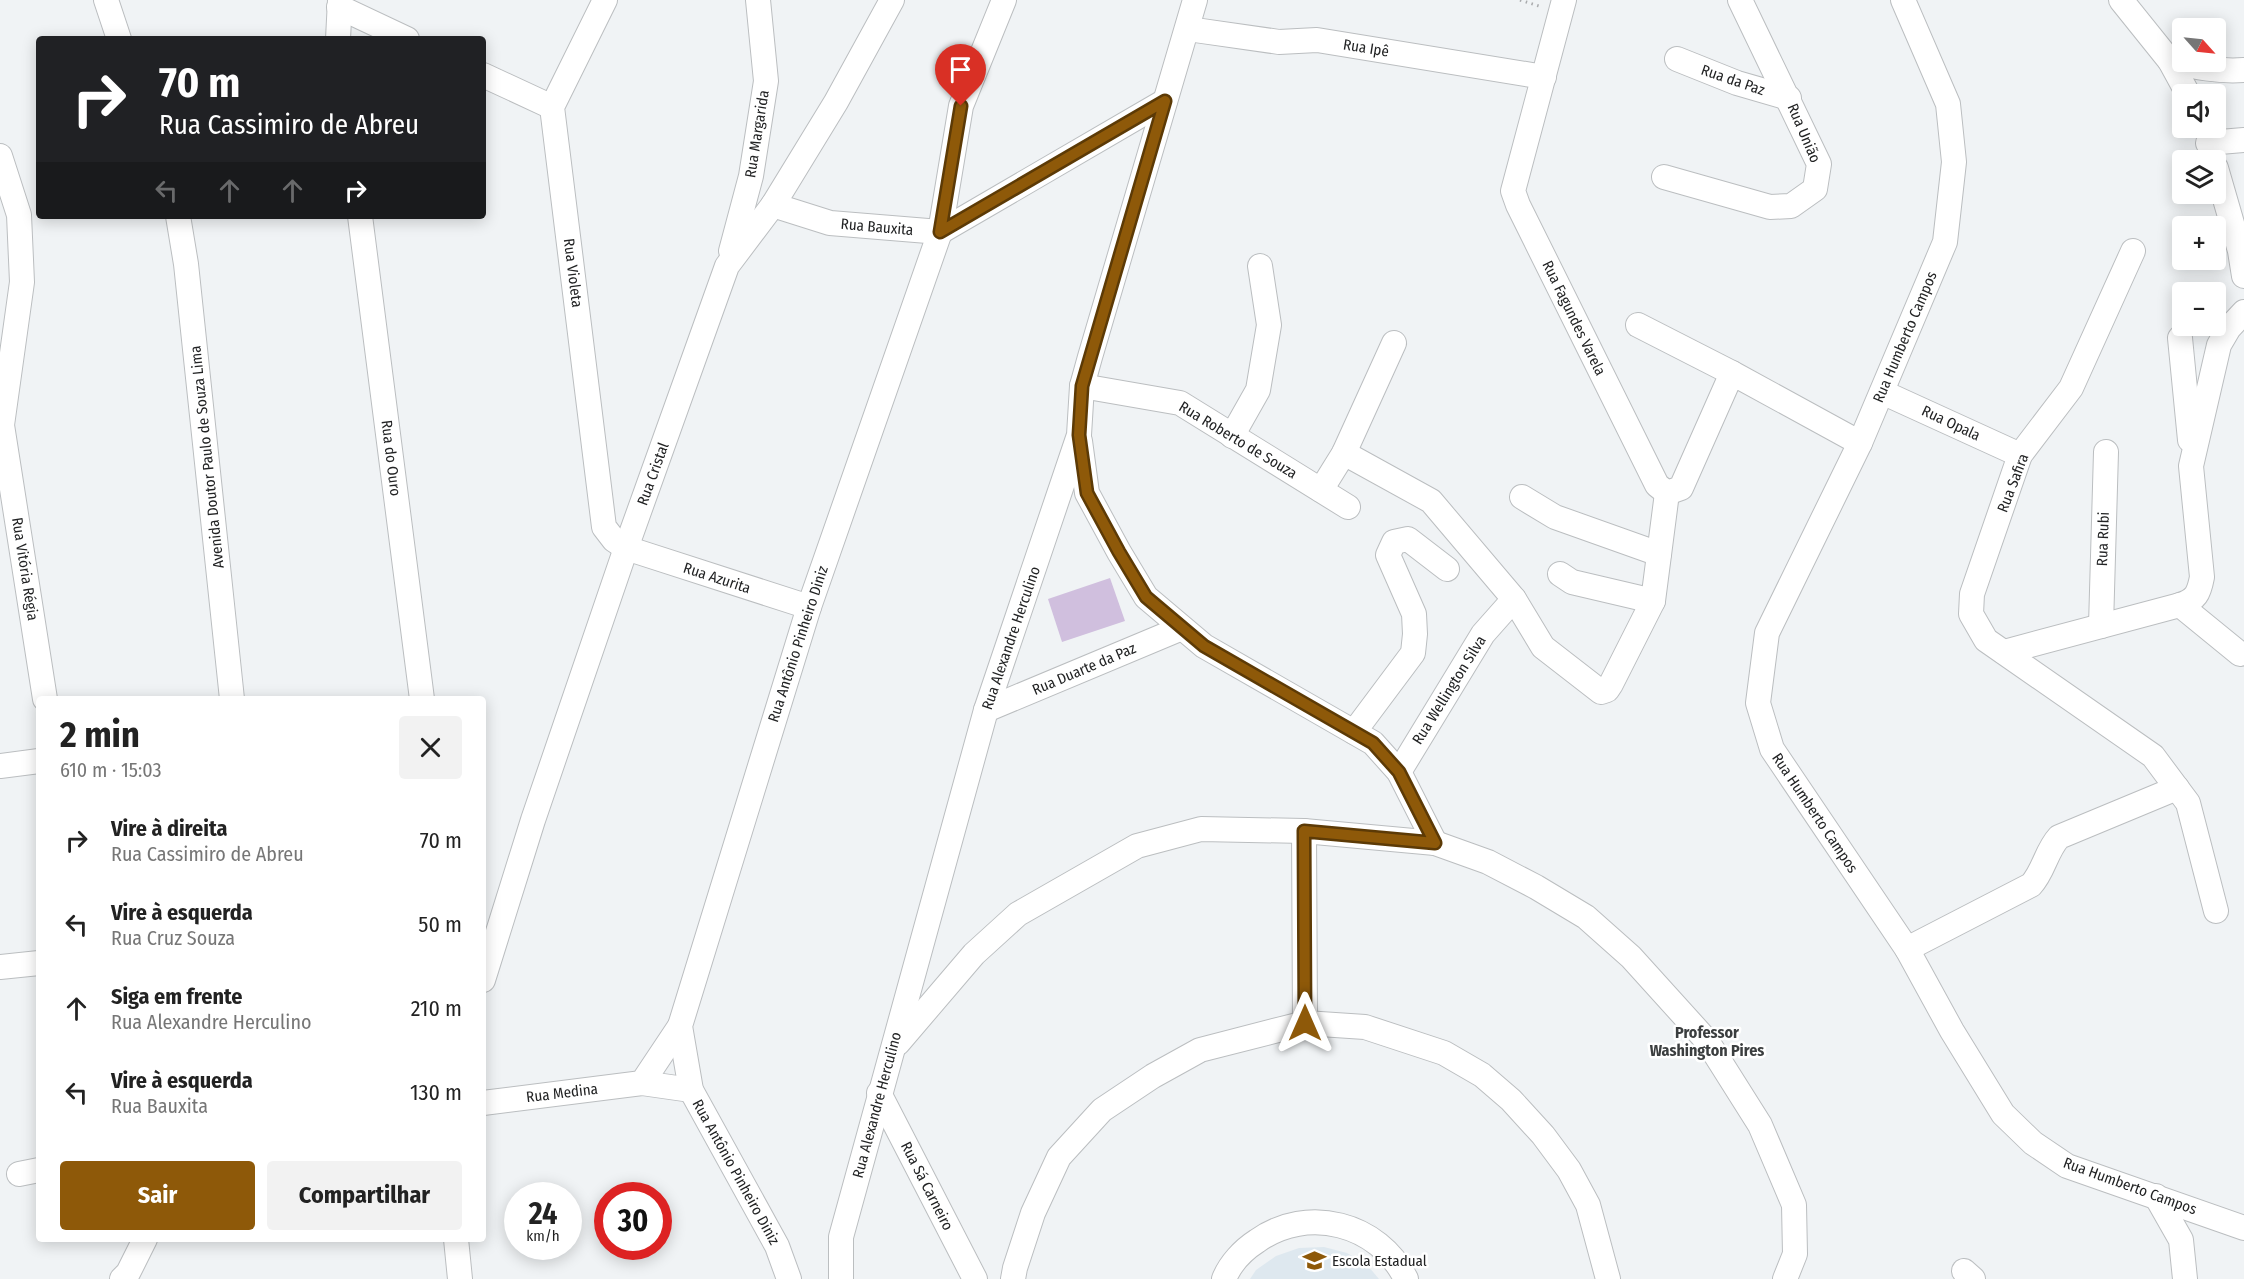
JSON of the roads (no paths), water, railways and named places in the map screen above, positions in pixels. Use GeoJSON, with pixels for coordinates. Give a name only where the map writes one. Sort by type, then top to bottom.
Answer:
{"type":"FeatureCollection","features":[{"type":"Feature","properties":{"kind":"street"},"geometry":{"type":"LineString","coordinates":[[106,0],[118,36]]}},
{"type":"Feature","properties":{"kind":"street"},"geometry":{"type":"LineString","coordinates":[[486,76],[552,107],[605,0]]}},
{"type":"Feature","properties":{"kind":"street","name":"Rua Margarida"},"geometry":{"type":"LineString","coordinates":[[727,266],[751,176],[765,81],[758,0]]}},
{"type":"Feature","properties":{"kind":"street","name":"Rua Cristal"},"geometry":{"type":"LineString","coordinates":[[486,970],[533,820],[626,548],[727,266],[772,205],[836,102],[892,0]]}},
{"type":"Feature","properties":{"kind":"street","name":"Rua Antônio Pinheiro Diniz"},"geometry":{"type":"LineString","coordinates":[[789,1279],[777,1246],[691,1090],[680,1026],[808,607],[940,232],[961,106],[1005,0]]}},
{"type":"Feature","properties":{"kind":"street","name":"Rua Alexandre Herculino"},"geometry":{"type":"LineString","coordinates":[[841,1279],[841,1237],[879,1093],[986,710],[1079,435],[1082,386],[1195,0]]}},
{"type":"Feature","properties":{"kind":"street","name":"Rua Fagundes Varela"},"geometry":{"type":"LineString","coordinates":[[1564,0],[1513,191],[1657,485],[1667,493]]}},
{"type":"Feature","properties":{"kind":"street","name":"Rua União"},"geometry":{"type":"LineString","coordinates":[[1664,177],[1770,207],[1791,206],[1815,189],[1820,164],[1740,0]]}},
{"type":"Feature","properties":{"kind":"street","name":"Rua Humberto Campos"},"geometry":{"type":"LineString","coordinates":[[1903,0],[1948,104],[1954,162],[1945,242],[1860,443],[1767,633],[1758,703],[1772,749],[1907,949],[1952,1031],[2003,1114],[2033,1143],[2067,1166],[2244,1228]]}},
{"type":"Feature","properties":{"kind":"street"},"geometry":{"type":"LineString","coordinates":[[2121,0],[2170,61],[2183,84]]}},
{"type":"Feature","properties":{"kind":"street"},"geometry":{"type":"LineString","coordinates":[[338,36],[339,3],[401,36]]}},
{"type":"Feature","properties":{"kind":"street","name":"Rua Ipê"},"geometry":{"type":"LineString","coordinates":[[1188,29],[1279,42],[1317,40],[1544,77]]}},
{"type":"Feature","properties":{"kind":"street","name":"Rua da Paz"},"geometry":{"type":"LineString","coordinates":[[1677,59],[1737,83],[1789,98]]}},
{"type":"Feature","properties":{"kind":"street"},"geometry":{"type":"LineString","coordinates":[[2170,61],[2204,69],[2244,70]]}},
{"type":"Feature","properties":{"kind":"street"},"geometry":{"type":"LineString","coordinates":[[940,232],[1165,101]]}},
{"type":"Feature","properties":{"kind":"street","name":"Rua Violeta"},"geometry":{"type":"LineString","coordinates":[[552,107],[604,527],[614,540],[626,548]]}},
{"type":"Feature","properties":{"kind":"street"},"geometry":{"type":"LineString","coordinates":[[2208,144],[2244,140]]}},
{"type":"Feature","properties":{"kind":"street","name":"Rua Vitória Régia"},"geometry":{"type":"LineString","coordinates":[[0,156],[19,215],[22,282],[2,425],[45,696]]}},
{"type":"Feature","properties":{"kind":"street"},"geometry":{"type":"LineString","coordinates":[[2226,203],[2240,251],[2244,276]]}},
{"type":"Feature","properties":{"kind":"street","name":"Rua Bauxita"},"geometry":{"type":"LineString","coordinates":[[772,205],[830,224],[940,232]]}},
{"type":"Feature","properties":{"kind":"street","name":"Avenida Doutor Paulo de Souza Lima"},"geometry":{"type":"LineString","coordinates":[[178,219],[186,264],[232,696]]}},
{"type":"Feature","properties":{"kind":"street","name":"Rua do Ouro"},"geometry":{"type":"LineString","coordinates":[[360,219],[422,696]]}},
{"type":"Feature","properties":{"kind":"street","name":"Rua Safira"},"geometry":{"type":"LineString","coordinates":[[2133,251],[2071,388],[2020,455],[1972,594],[1971,614],[1986,640],[2153,756],[2187,803],[2216,910]]}},
{"type":"Feature","properties":{"kind":"street"},"geometry":{"type":"LineString","coordinates":[[1232,436],[1258,390],[1269,325],[1260,266]]}},
{"type":"Feature","properties":{"kind":"street"},"geometry":{"type":"LineString","coordinates":[[2191,466],[2219,345],[2229,328],[2244,312]]}},
{"type":"Feature","properties":{"kind":"street"},"geometry":{"type":"LineString","coordinates":[[1638,325],[1860,443]]}},
{"type":"Feature","properties":{"kind":"street"},"geometry":{"type":"LineString","coordinates":[[2004,652],[2191,602],[2199,592],[2202,577],[2180,338]]}},
{"type":"Feature","properties":{"kind":"street"},"geometry":{"type":"LineString","coordinates":[[1321,490],[1344,453],[1394,343]]}},
{"type":"Feature","properties":{"kind":"street"},"geometry":{"type":"LineString","coordinates":[[1344,453],[1431,501],[1514,599],[1543,647],[1601,692],[1611,684],[1653,601],[1667,493],[1681,488],[1732,373]]}},
{"type":"Feature","properties":{"kind":"street","name":"Rua Roberto de Souza"},"geometry":{"type":"LineString","coordinates":[[1082,386],[1180,403],[1348,507]]}},
{"type":"Feature","properties":{"kind":"street","name":"Rua Opala"},"geometry":{"type":"LineString","coordinates":[[1882,392],[2020,455]]}},
{"type":"Feature","properties":{"kind":"street"},"geometry":{"type":"LineString","coordinates":[[1079,435],[1087,493],[1146,597],[1204,646],[1373,743],[1399,772],[1435,843]]}},
{"type":"Feature","properties":{"kind":"street","name":"Rua Rubi"},"geometry":{"type":"LineString","coordinates":[[2101,626],[2106,452]]}},
{"type":"Feature","properties":{"kind":"street"},"geometry":{"type":"LineString","coordinates":[[1522,497],[1555,517],[1659,554]]}},
{"type":"Feature","properties":{"kind":"street"},"geometry":{"type":"LineString","coordinates":[[1354,732],[1413,652],[1414,614],[1388,555],[1394,542],[1408,539],[1447,569]]}},
{"type":"Feature","properties":{"kind":"street","name":"Rua Azurita"},"geometry":{"type":"LineString","coordinates":[[626,548],[808,607]]}},
{"type":"Feature","properties":{"kind":"street"},"geometry":{"type":"LineString","coordinates":[[1560,574],[1572,582],[1653,601]]}},
{"type":"Feature","properties":{"kind":"street","name":"Rua Wellington Silva"},"geometry":{"type":"LineString","coordinates":[[1399,772],[1483,634],[1514,599]]}},
{"type":"Feature","properties":{"kind":"street"},"geometry":{"type":"LineString","coordinates":[[2180,605],[2240,654]]}},
{"type":"Feature","properties":{"kind":"street","name":"Rua Duarte da Paz"},"geometry":{"type":"LineString","coordinates":[[986,710],[1182,628]]}},
{"type":"Feature","properties":{"kind":"street"},"geometry":{"type":"LineString","coordinates":[[0,766],[36,761]]}},
{"type":"Feature","properties":{"kind":"street"},"geometry":{"type":"LineString","coordinates":[[1907,949],[2031,885],[2040,876],[2052,844],[2060,837],[2176,788]]}},
{"type":"Feature","properties":{"kind":"street"},"geometry":{"type":"LineString","coordinates":[[892,1049],[974,954],[1018,914],[1137,846],[1201,829],[1304,831],[1435,843],[1488,862],[1586,917],[1631,957],[1707,1041],[1760,1125],[1794,1205],[1795,1254],[1785,1279]]}},
{"type":"Feature","properties":{"kind":"street"},"geometry":{"type":"LineString","coordinates":[[1304,831],[1305,1023]]}},
{"type":"Feature","properties":{"kind":"street"},"geometry":{"type":"LineString","coordinates":[[0,967],[36,963]]}},
{"type":"Feature","properties":{"kind":"street"},"geometry":{"type":"LineString","coordinates":[[1013,1279],[1032,1213],[1059,1157],[1102,1110],[1200,1050],[1305,1023],[1365,1027],[1444,1053],[1482,1075],[1527,1117],[1569,1170],[1588,1205],[1608,1279]]}},
{"type":"Feature","properties":{"kind":"street"},"geometry":{"type":"LineString","coordinates":[[642,1083],[680,1026]]}},
{"type":"Feature","properties":{"kind":"street","name":"Rua Medina"},"geometry":{"type":"LineString","coordinates":[[486,1103],[642,1083],[691,1090]]}},
{"type":"Feature","properties":{"kind":"street","name":"Rua Sá Carneiro"},"geometry":{"type":"LineString","coordinates":[[879,1093],[975,1279]]}},
{"type":"Feature","properties":{"kind":"street"},"geometry":{"type":"LineString","coordinates":[[2156,1196],[2181,1240],[2185,1279]]}},
{"type":"Feature","properties":{"kind":"street"},"geometry":{"type":"LineString","coordinates":[[1224,1279],[1245,1249],[1269,1232],[1297,1223],[1326,1222],[1354,1229],[1380,1244],[1399,1266],[1406,1279]]}},
{"type":"Feature","properties":{"kind":"street"},"geometry":{"type":"LineString","coordinates":[[122,1279],[128,1273],[144,1242]]}},
{"type":"Feature","properties":{"kind":"street"},"geometry":{"type":"LineString","coordinates":[[456,1242],[460,1279]]}},
{"type":"Feature","properties":{"kind":"place","name":"Escola Estadual"},"geometry":{"type":"Point","coordinates":[1314,1261]}},
{"type":"Feature","properties":{"kind":"district","name":"Professor Washington Pires"},"geometry":{"type":"Point","coordinates":[1707,1041]}}]}
